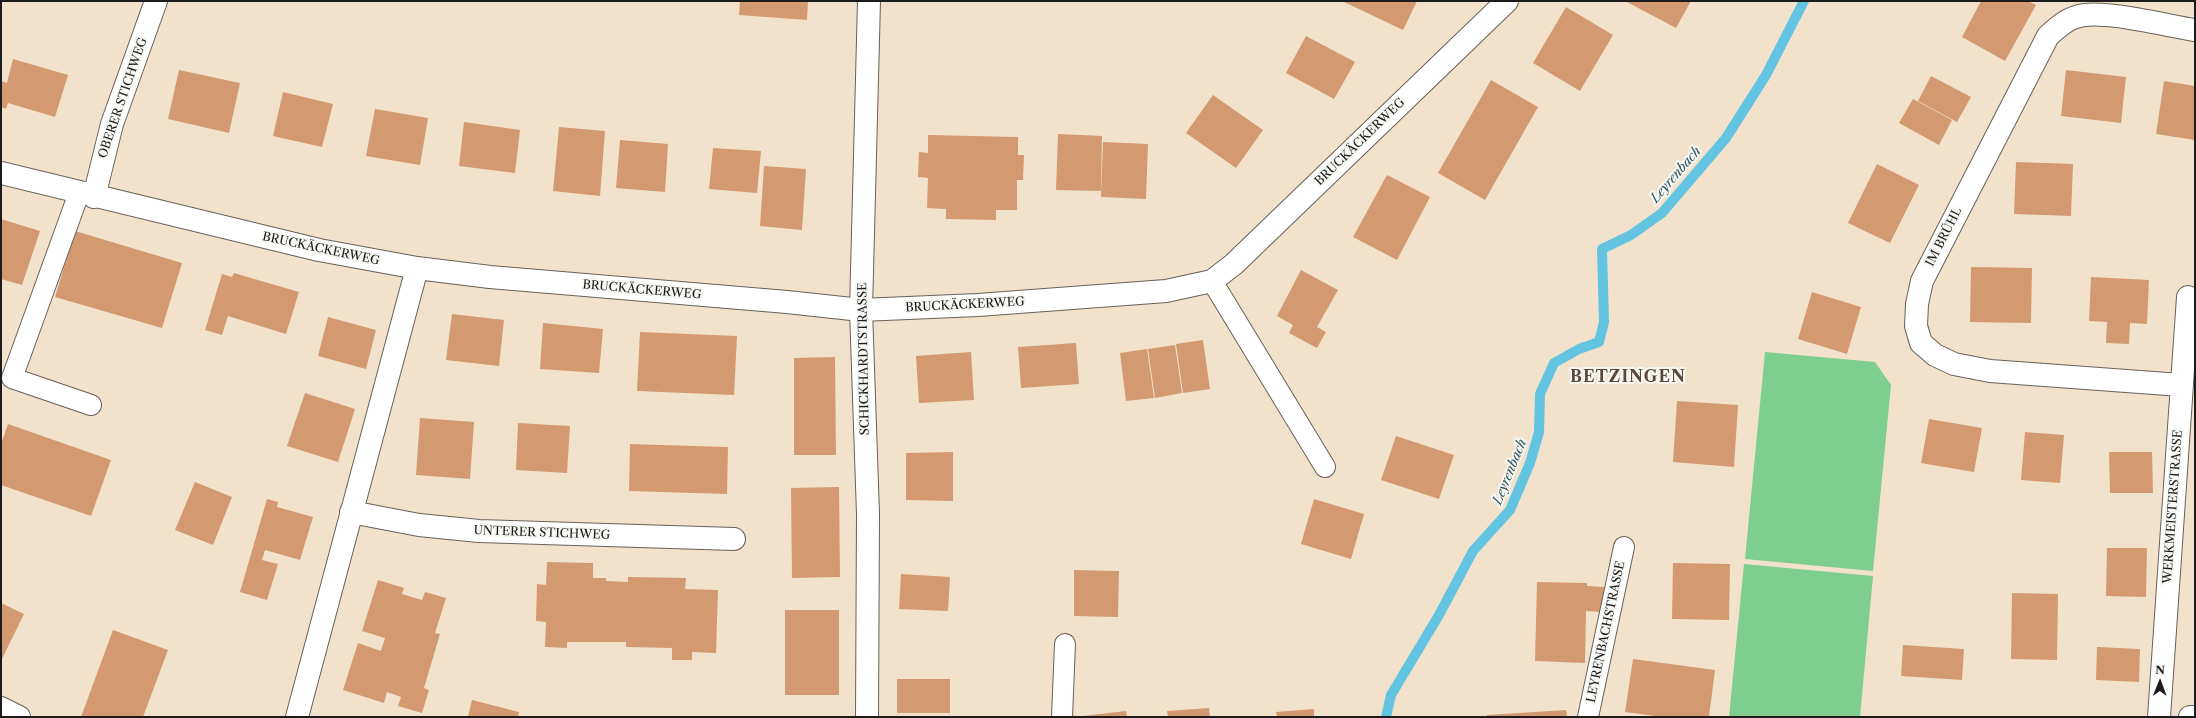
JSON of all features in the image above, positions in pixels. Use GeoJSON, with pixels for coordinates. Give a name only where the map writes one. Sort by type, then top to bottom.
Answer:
{"type":"FeatureCollection","features":[{"type":"Feature","properties":{"kind":"street","name":"OBERER STICHWEG"},"geometry":{"type":"LineString","coordinates":[[86,195],[156,1]]}},
{"type":"Feature","properties":{"kind":"street","name":"SCHICKHARDTSTRASSE"},"geometry":{"type":"LineString","coordinates":[[866,717],[868,514],[861,310],[869,1]]}},
{"type":"Feature","properties":{"kind":"street","name":"BRUCKÄCKERWEG"},"geometry":{"type":"LineString","coordinates":[[1,173],[86,195],[319,250],[417,268],[490,276],[787,302],[861,310],[978,305],[1166,291],[1212,281],[1260,240],[1507,1]]}},
{"type":"Feature","properties":{"kind":"street","name":"IM BRÜHL"},"geometry":{"type":"LineString","coordinates":[[2181,385],[2012,373],[1954,364],[1934,355],[1921,343],[1916,326],[1916,319],[1917,304],[1922,280],[2048,36],[2059,26],[2076,16],[2095,14],[2195,30]]}},
{"type":"Feature","properties":{"kind":"street"},"geometry":{"type":"LineString","coordinates":[[297,717],[417,268]]}},
{"type":"Feature","properties":{"kind":"street","name":"WERKMEISTERSTRASSE"},"geometry":{"type":"LineString","coordinates":[[2159,717],[2188,297]]}},
{"type":"Feature","properties":{"kind":"street","name":"UNTERER STICHWEG"},"geometry":{"type":"LineString","coordinates":[[351,512],[419,524],[479,531],[734,539]]}},
{"type":"Feature","properties":{"kind":"street"},"geometry":{"type":"LineString","coordinates":[[1,708],[19,717]]}},
{"type":"Feature","properties":{"kind":"street"},"geometry":{"type":"LineString","coordinates":[[2190,717],[2195,716]]}},
{"type":"Feature","properties":{"kind":"lane"},"geometry":{"type":"LineString","coordinates":[[86,195],[12,378],[91,405]]}},
{"type":"Feature","properties":{"kind":"lane"},"geometry":{"type":"LineString","coordinates":[[1212,281],[1325,467]]}},
{"type":"Feature","properties":{"kind":"lane","name":"LEYRENBACHSTRASSE"},"geometry":{"type":"LineString","coordinates":[[1588,717],[1624,547]]}},
{"type":"Feature","properties":{"kind":"lane"},"geometry":{"type":"LineString","coordinates":[[1062,717],[1064,644]]}},
{"type":"Feature","properties":{"kind":"green space"},"geometry":{"type":"Polygon","coordinates":[[[1765,352],[1875,362],[1891,385],[1873,571],[1745,559],[1765,352]]]}},
{"type":"Feature","properties":{"kind":"green space"},"geometry":{"type":"Polygon","coordinates":[[[1744,564],[1873,576],[1860,717],[1729,717],[1744,564]]]}},
{"type":"Feature","properties":{"kind":"building"},"geometry":{"type":"Polygon","coordinates":[[[740,1],[808,1],[807,20],[739,15],[740,1]]]}},
{"type":"Feature","properties":{"kind":"building"},"geometry":{"type":"Polygon","coordinates":[[[1342,1],[1417,1],[1403,30],[1342,1]]]}},
{"type":"Feature","properties":{"kind":"building"},"geometry":{"type":"Polygon","coordinates":[[[1625,1],[1691,1],[1676,28],[1625,1]]]}},
{"type":"Feature","properties":{"kind":"building"},"geometry":{"type":"Polygon","coordinates":[[[1981,1],[2028,1],[2036,5],[2005,61],[1962,37],[1981,1]]]}},
{"type":"Feature","properties":{"kind":"building"},"geometry":{"type":"Polygon","coordinates":[[[1566,7],[1613,35],[1580,91],[1533,63],[1566,7]]]}},
{"type":"Feature","properties":{"kind":"building"},"geometry":{"type":"Polygon","coordinates":[[[1306,36],[1355,62],[1334,99],[1286,73],[1306,36]]]}},
{"type":"Feature","properties":{"kind":"building"},"geometry":{"type":"Polygon","coordinates":[[[13,59],[68,75],[55,117],[8,103],[6,109],[1,107],[1,81],[7,83],[13,59]]]}},
{"type":"Feature","properties":{"kind":"building"},"geometry":{"type":"Polygon","coordinates":[[[179,70],[240,83],[229,133],[168,119],[179,70]]]}},
{"type":"Feature","properties":{"kind":"building"},"geometry":{"type":"Polygon","coordinates":[[[2066,70],[2126,77],[2121,123],[2061,116],[2066,70]]]}},
{"type":"Feature","properties":{"kind":"building"},"geometry":{"type":"Polygon","coordinates":[[[1931,76],[1971,97],[1957,122],[1918,101],[1931,76]]]}},
{"type":"Feature","properties":{"kind":"building"},"geometry":{"type":"Polygon","coordinates":[[[1491,80],[1538,107],[1485,200],[1438,173],[1491,80]]]}},
{"type":"Feature","properties":{"kind":"building"},"geometry":{"type":"Polygon","coordinates":[[[2164,81],[2195,86],[2195,140],[2156,134],[2164,81]]]}},
{"type":"Feature","properties":{"kind":"building"},"geometry":{"type":"Polygon","coordinates":[[[283,92],[333,104],[322,147],[273,136],[283,92]]]}},
{"type":"Feature","properties":{"kind":"building"},"geometry":{"type":"Polygon","coordinates":[[[1213,95],[1263,130],[1236,168],[1186,133],[1213,95]]]}},
{"type":"Feature","properties":{"kind":"building"},"geometry":{"type":"Polygon","coordinates":[[[1913,99],[1952,120],[1939,145],[1899,123],[1913,99]]]}},
{"type":"Feature","properties":{"kind":"building"},"geometry":{"type":"Polygon","coordinates":[[[375,109],[428,118],[420,165],[366,156],[375,109]]]}},
{"type":"Feature","properties":{"kind":"building"},"geometry":{"type":"Polygon","coordinates":[[[464,122],[520,130],[515,173],[459,166],[464,122]]]}},
{"type":"Feature","properties":{"kind":"building"},"geometry":{"type":"Polygon","coordinates":[[[559,127],[605,131],[600,196],[553,191],[559,127]]]}},
{"type":"Feature","properties":{"kind":"building"},"geometry":{"type":"Polygon","coordinates":[[[1058,134],[1102,136],[1101,191],[1056,190],[1058,134]]]}},
{"type":"Feature","properties":{"kind":"building"},"geometry":{"type":"Polygon","coordinates":[[[928,135],[1018,137],[1018,155],[1024,155],[1023,180],[1017,180],[1017,210],[996,210],[996,220],[946,219],[946,209],[927,208],[928,178],[918,177],[919,152],[928,153],[928,135]]]}},
{"type":"Feature","properties":{"kind":"building"},"geometry":{"type":"Polygon","coordinates":[[[620,140],[668,144],[665,192],[616,188],[620,140]]]}},
{"type":"Feature","properties":{"kind":"building"},"geometry":{"type":"Polygon","coordinates":[[[1103,142],[1148,144],[1146,199],[1101,197],[1103,142]]]}},
{"type":"Feature","properties":{"kind":"building"},"geometry":{"type":"Polygon","coordinates":[[[713,148],[761,151],[757,193],[709,189],[713,148]]]}},
{"type":"Feature","properties":{"kind":"building"},"geometry":{"type":"Polygon","coordinates":[[[2016,162],[2073,164],[2071,216],[2014,214],[2016,162]]]}},
{"type":"Feature","properties":{"kind":"building"},"geometry":{"type":"Polygon","coordinates":[[[1877,164],[1919,185],[1890,243],[1848,223],[1877,164]]]}},
{"type":"Feature","properties":{"kind":"building"},"geometry":{"type":"Polygon","coordinates":[[[764,166],[806,169],[802,230],[760,226],[764,166]]]}},
{"type":"Feature","properties":{"kind":"building"},"geometry":{"type":"Polygon","coordinates":[[[1387,175],[1430,197],[1397,260],[1353,237],[1387,175]]]}},
{"type":"Feature","properties":{"kind":"building"},"geometry":{"type":"Polygon","coordinates":[[[1,219],[40,231],[22,285],[1,279],[1,219]]]}},
{"type":"Feature","properties":{"kind":"building"},"geometry":{"type":"Polygon","coordinates":[[[75,231],[182,263],[162,328],[55,297],[75,231]]]}},
{"type":"Feature","properties":{"kind":"building"},"geometry":{"type":"Polygon","coordinates":[[[1971,267],[2032,268],[2031,323],[1970,322],[1971,267]]]}},
{"type":"Feature","properties":{"kind":"building"},"geometry":{"type":"Polygon","coordinates":[[[1301,270],[1338,290],[1317,327],[1326,332],[1317,348],[1289,333],[1293,325],[1277,316],[1301,270]]]}},
{"type":"Feature","properties":{"kind":"building"},"geometry":{"type":"Polygon","coordinates":[[[234,273],[299,292],[286,334],[228,316],[222,335],[205,330],[222,274],[232,277],[234,273]]]}},
{"type":"Feature","properties":{"kind":"building"},"geometry":{"type":"Polygon","coordinates":[[[2091,277],[2149,280],[2147,324],[2130,323],[2129,344],[2106,343],[2107,322],[2089,321],[2091,277]]]}},
{"type":"Feature","properties":{"kind":"building"},"geometry":{"type":"Polygon","coordinates":[[[1812,292],[1861,307],[1847,354],[1798,339],[1812,292]]]}},
{"type":"Feature","properties":{"kind":"building"},"geometry":{"type":"Polygon","coordinates":[[[452,314],[504,320],[499,366],[446,360],[452,314]]]}},
{"type":"Feature","properties":{"kind":"building"},"geometry":{"type":"Polygon","coordinates":[[[328,317],[376,330],[366,369],[318,356],[328,317]]]}},
{"type":"Feature","properties":{"kind":"building"},"geometry":{"type":"Polygon","coordinates":[[[543,323],[603,329],[599,373],[540,369],[543,323]]]}},
{"type":"Feature","properties":{"kind":"building"},"geometry":{"type":"Polygon","coordinates":[[[640,332],[737,336],[734,395],[637,391],[640,332]]]}},
{"type":"Feature","properties":{"kind":"building"},"geometry":{"type":"Polygon","coordinates":[[[1203,340],[1210,389],[1183,393],[1176,344],[1203,340]]]}},
{"type":"Feature","properties":{"kind":"building"},"geometry":{"type":"Polygon","coordinates":[[[1076,343],[1079,384],[1021,388],[1018,347],[1076,343]]]}},
{"type":"Feature","properties":{"kind":"building"},"geometry":{"type":"Polygon","coordinates":[[[1175,345],[1182,393],[1155,398],[1148,349],[1175,345]]]}},
{"type":"Feature","properties":{"kind":"building"},"geometry":{"type":"Polygon","coordinates":[[[1147,349],[1154,398],[1126,401],[1120,353],[1147,349]]]}},
{"type":"Feature","properties":{"kind":"building"},"geometry":{"type":"Polygon","coordinates":[[[971,352],[974,400],[919,403],[916,356],[971,352]]]}},
{"type":"Feature","properties":{"kind":"building"},"geometry":{"type":"Polygon","coordinates":[[[835,357],[836,455],[794,455],[794,358],[835,357]]]}},
{"type":"Feature","properties":{"kind":"building"},"geometry":{"type":"Polygon","coordinates":[[[305,393],[355,409],[338,462],[287,446],[305,393]]]}},
{"type":"Feature","properties":{"kind":"building"},"geometry":{"type":"Polygon","coordinates":[[[1677,401],[1738,405],[1734,467],[1673,462],[1677,401]]]}},
{"type":"Feature","properties":{"kind":"building"},"geometry":{"type":"Polygon","coordinates":[[[420,418],[474,422],[470,479],[416,475],[420,418]]]}},
{"type":"Feature","properties":{"kind":"building"},"geometry":{"type":"Polygon","coordinates":[[[1929,419],[1982,428],[1974,472],[1921,463],[1929,419]]]}},
{"type":"Feature","properties":{"kind":"building"},"geometry":{"type":"Polygon","coordinates":[[[518,423],[570,426],[567,473],[516,470],[518,423]]]}},
{"type":"Feature","properties":{"kind":"building"},"geometry":{"type":"Polygon","coordinates":[[[8,424],[111,460],[91,516],[1,485],[1,444],[8,424]]]}},
{"type":"Feature","properties":{"kind":"building"},"geometry":{"type":"Polygon","coordinates":[[[2025,432],[2064,435],[2060,483],[2021,480],[2025,432]]]}},
{"type":"Feature","properties":{"kind":"building"},"geometry":{"type":"Polygon","coordinates":[[[1396,436],[1454,455],[1439,499],[1381,480],[1396,436]]]}},
{"type":"Feature","properties":{"kind":"building"},"geometry":{"type":"Polygon","coordinates":[[[630,444],[728,447],[727,494],[629,491],[630,444]]]}},
{"type":"Feature","properties":{"kind":"building"},"geometry":{"type":"Polygon","coordinates":[[[953,452],[953,501],[906,500],[906,453],[953,452]]]}},
{"type":"Feature","properties":{"kind":"building"},"geometry":{"type":"Polygon","coordinates":[[[2109,452],[2152,452],[2153,493],[2110,493],[2109,452]]]}},
{"type":"Feature","properties":{"kind":"building"},"geometry":{"type":"Polygon","coordinates":[[[195,482],[232,497],[213,545],[175,530],[195,482]]]}},
{"type":"Feature","properties":{"kind":"building"},"geometry":{"type":"Polygon","coordinates":[[[839,487],[840,577],[792,578],[791,488],[839,487]]]}},
{"type":"Feature","properties":{"kind":"building"},"geometry":{"type":"Polygon","coordinates":[[[267,499],[278,502],[277,507],[313,517],[300,560],[265,550],[262,560],[278,564],[267,600],[240,592],[267,499]]]}},
{"type":"Feature","properties":{"kind":"building"},"geometry":{"type":"Polygon","coordinates":[[[1314,499],[1364,514],[1351,559],[1301,544],[1314,499]]]}},
{"type":"Feature","properties":{"kind":"building"},"geometry":{"type":"Polygon","coordinates":[[[2107,548],[2147,548],[2146,597],[2106,596],[2107,548]]]}},
{"type":"Feature","properties":{"kind":"building"},"geometry":{"type":"Polygon","coordinates":[[[547,562],[593,563],[593,578],[606,578],[606,581],[628,582],[628,577],[686,578],[685,589],[718,590],[716,653],[692,652],[692,660],[672,660],[672,648],[626,647],[626,642],[567,642],[567,648],[545,647],[546,622],[536,621],[537,584],[546,585],[547,562]]]}},
{"type":"Feature","properties":{"kind":"building"},"geometry":{"type":"Polygon","coordinates":[[[1673,563],[1730,564],[1729,620],[1672,619],[1673,563]]]}},
{"type":"Feature","properties":{"kind":"building"},"geometry":{"type":"Polygon","coordinates":[[[1074,570],[1119,571],[1118,617],[1074,616],[1074,570]]]}},
{"type":"Feature","properties":{"kind":"building"},"geometry":{"type":"Polygon","coordinates":[[[901,574],[950,577],[948,611],[899,609],[901,574]]]}},
{"type":"Feature","properties":{"kind":"building"},"geometry":{"type":"Polygon","coordinates":[[[378,580],[404,588],[402,594],[422,600],[425,592],[446,598],[435,633],[440,634],[424,688],[429,690],[422,713],[398,706],[401,697],[387,692],[384,703],[343,690],[358,643],[381,651],[385,638],[362,631],[378,580]]]}},
{"type":"Feature","properties":{"kind":"building"},"geometry":{"type":"Polygon","coordinates":[[[1537,582],[1587,583],[1587,586],[1604,587],[1603,612],[1586,611],[1585,663],[1535,661],[1537,582]]]}},
{"type":"Feature","properties":{"kind":"building"},"geometry":{"type":"Polygon","coordinates":[[[2012,593],[2058,594],[2057,660],[2011,659],[2012,593]]]}},
{"type":"Feature","properties":{"kind":"building"},"geometry":{"type":"Polygon","coordinates":[[[1,603],[24,614],[1,661],[1,603]]]}},
{"type":"Feature","properties":{"kind":"building"},"geometry":{"type":"Polygon","coordinates":[[[785,610],[839,610],[839,695],[785,695],[785,610]]]}},
{"type":"Feature","properties":{"kind":"building"},"geometry":{"type":"Polygon","coordinates":[[[113,630],[168,650],[143,717],[81,717],[113,630]]]}},
{"type":"Feature","properties":{"kind":"building"},"geometry":{"type":"Polygon","coordinates":[[[1903,645],[1964,649],[1962,680],[1901,676],[1903,645]]]}},
{"type":"Feature","properties":{"kind":"building"},"geometry":{"type":"Polygon","coordinates":[[[2097,647],[2140,649],[2139,682],[2096,680],[2097,647]]]}},
{"type":"Feature","properties":{"kind":"building"},"geometry":{"type":"Polygon","coordinates":[[[1633,659],[1715,670],[1709,717],[1663,717],[1625,712],[1633,659]]]}},
{"type":"Feature","properties":{"kind":"building"},"geometry":{"type":"Polygon","coordinates":[[[897,679],[950,679],[950,713],[897,713],[897,679]]]}},
{"type":"Feature","properties":{"kind":"building"},"geometry":{"type":"Polygon","coordinates":[[[472,700],[519,712],[518,717],[468,717],[472,700]]]}},
{"type":"Feature","properties":{"kind":"building"},"geometry":{"type":"Polygon","coordinates":[[[1209,708],[1210,717],[1168,717],[1167,711],[1209,708]]]}},
{"type":"Feature","properties":{"kind":"building"},"geometry":{"type":"Polygon","coordinates":[[[1314,709],[1314,717],[1277,717],[1276,712],[1314,709]]]}},
{"type":"Feature","properties":{"kind":"building"},"geometry":{"type":"Polygon","coordinates":[[[1566,710],[1567,717],[1487,717],[1487,715],[1566,710]]]}},
{"type":"Feature","properties":{"kind":"building"},"geometry":{"type":"Polygon","coordinates":[[[1126,711],[1127,717],[1083,717],[1083,716],[1126,711]]]}},
{"type":"Feature","properties":{"kind":"waterway","name":"Leyrenbach"},"geometry":{"type":"LineString","coordinates":[[1386,717],[1391,695],[1439,615],[1473,551],[1510,510],[1530,463],[1539,432],[1540,394],[1554,363],[1579,349],[1599,342],[1604,322],[1602,249],[1631,235],[1662,213],[1726,138],[1766,75],[1804,1]]}},
{"type":"Feature","properties":{"kind":"district","name":"BETZINGEN"},"geometry":{"type":"Point","coordinates":[1628,377]}}]}
